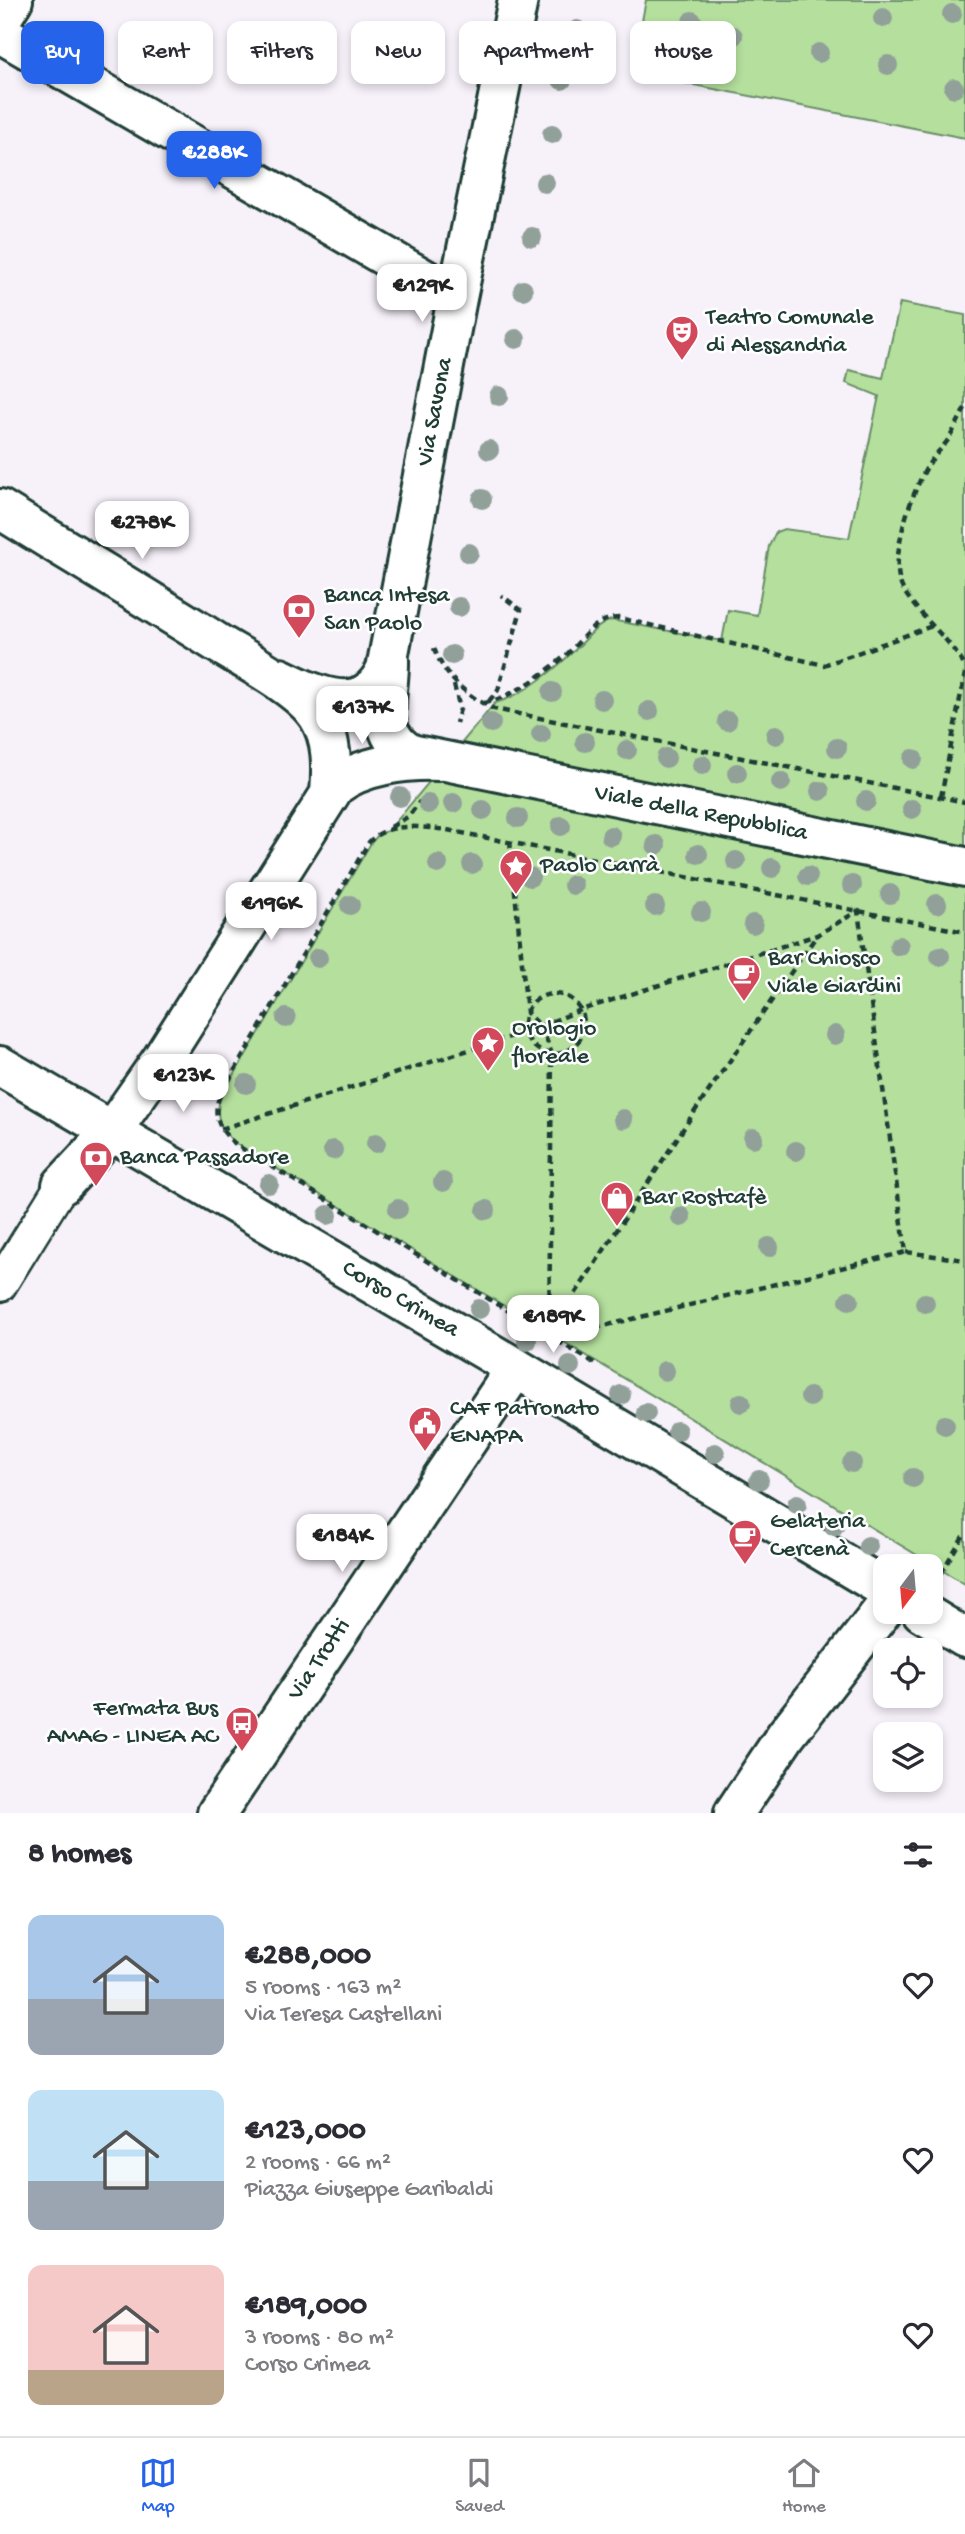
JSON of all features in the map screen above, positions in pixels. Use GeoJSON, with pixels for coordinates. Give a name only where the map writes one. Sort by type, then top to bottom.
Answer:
{"type":"FeatureCollection","features":[{"type":"Feature","properties":{"kind":"street"},"geometry":{"type":"LineString","coordinates":[[0,21],[13,0]]}},
{"type":"Feature","properties":{"kind":"street","name":"Via Savona"},"geometry":{"type":"LineString","coordinates":[[438,761],[411,754],[395,745],[389,736],[386,713],[390,660],[457,298],[519,0]]}},
{"type":"Feature","properties":{"kind":"street"},"geometry":{"type":"LineString","coordinates":[[0,33],[457,298]]}},
{"type":"Feature","properties":{"kind":"street"},"geometry":{"type":"LineString","coordinates":[[0,509],[253,665],[299,697],[318,716],[327,735],[330,751],[330,794]]}},
{"type":"Feature","properties":{"kind":"street"},"geometry":{"type":"LineString","coordinates":[[253,665],[307,691],[343,700],[358,698],[371,690],[382,677],[390,660]]}},
{"type":"Feature","properties":{"kind":"street"},"geometry":{"type":"LineString","coordinates":[[0,1285],[62,1185],[111,1132],[162,1059],[330,794],[344,779],[362,772],[408,762],[438,761]]}},
{"type":"Feature","properties":{"kind":"street","name":"Viale della Repubblica"},"geometry":{"type":"LineString","coordinates":[[438,761],[965,867]]}},
{"type":"Feature","properties":{"kind":"street"},"geometry":{"type":"LineString","coordinates":[[162,1059],[154,1095],[155,1133],[162,1150],[188,1175]]}},
{"type":"Feature","properties":{"kind":"street","name":"Corso Crimea"},"geometry":{"type":"LineString","coordinates":[[11,1072],[516,1368],[873,1582]]}},
{"type":"Feature","properties":{"kind":"street","name":"Via Trotti"},"geometry":{"type":"LineString","coordinates":[[217,1813],[516,1368]]}},
{"type":"Feature","properties":{"kind":"street"},"geometry":{"type":"LineString","coordinates":[[734,1813],[786,1735],[873,1623]]}},
{"type":"Feature","properties":{"kind":"street"},"geometry":{"type":"LineString","coordinates":[[941,1624],[965,1639]]}},
{"type":"Feature","properties":{"kind":"path"},"geometry":{"type":"LineString","coordinates":[[965,408],[914,493],[897,569],[903,591],[957,652],[965,667]]}},
{"type":"Feature","properties":{"kind":"path"},"geometry":{"type":"LineString","coordinates":[[485,702],[498,690],[521,610],[501,594]]}},
{"type":"Feature","properties":{"kind":"path"},"geometry":{"type":"LineString","coordinates":[[485,702],[513,692],[552,666],[595,624],[609,618],[619,618],[824,665],[932,626]]}},
{"type":"Feature","properties":{"kind":"path"},"geometry":{"type":"LineString","coordinates":[[432,640],[442,666],[470,696],[508,712],[965,802]]}},
{"type":"Feature","properties":{"kind":"path"},"geometry":{"type":"LineString","coordinates":[[941,797],[965,673]]}},
{"type":"Feature","properties":{"kind":"path"},"geometry":{"type":"LineString","coordinates":[[601,1367],[237,1146],[221,1129],[216,1115],[220,1095],[374,836],[387,829],[429,828],[510,841],[965,932]]}},
{"type":"Feature","properties":{"kind":"path"},"geometry":{"type":"LineString","coordinates":[[510,841],[527,1013],[525,1032],[535,1048],[561,1054],[576,1045],[584,1028],[581,1010],[569,998],[553,994],[537,999],[527,1013]]}},
{"type":"Feature","properties":{"kind":"path"},"geometry":{"type":"LineString","coordinates":[[221,1129],[817,935],[858,911]]}},
{"type":"Feature","properties":{"kind":"path"},"geometry":{"type":"LineString","coordinates":[[858,911],[906,1252]]}},
{"type":"Feature","properties":{"kind":"path"},"geometry":{"type":"LineString","coordinates":[[551,1337],[695,1111],[817,935]]}},
{"type":"Feature","properties":{"kind":"path"},"geometry":{"type":"LineString","coordinates":[[527,1013],[541,1026],[552,1054],[551,1337]]}},
{"type":"Feature","properties":{"kind":"path"},"geometry":{"type":"LineString","coordinates":[[551,1337],[906,1252],[965,1260]]}},
{"type":"Feature","properties":{"kind":"path"},"geometry":{"type":"LineString","coordinates":[[943,1570],[965,1533]]}},
{"type":"Feature","properties":{"kind":"green space"},"geometry":{"type":"Polygon","coordinates":[[[646,0],[965,0],[965,138],[688,84],[736,84],[736,21],[642,21],[646,0]]]}},
{"type":"Feature","properties":{"kind":"green space"},"geometry":{"type":"Polygon","coordinates":[[[900,303],[965,315],[965,1584],[943,1571],[943,1554],[915,1554],[236,1144],[223,1129],[218,1111],[221,1097],[371,843],[378,835],[389,830],[495,703],[518,694],[541,679],[598,627],[611,620],[722,641],[728,610],[757,615],[769,546],[776,532],[784,529],[849,538],[879,396],[846,383],[849,370],[883,378],[900,303]]]}},
{"type":"Feature","properties":{"kind":"place","name":"Teatro Comunale di Alessandria"},"geometry":{"type":"Point","coordinates":[682,362]}},
{"type":"Feature","properties":{"kind":"place","name":"Banca Intesa San Paolo"},"geometry":{"type":"Point","coordinates":[299,640]}},
{"type":"Feature","properties":{"kind":"place","name":"Paolo Carrà"},"geometry":{"type":"Point","coordinates":[516,896]}},
{"type":"Feature","properties":{"kind":"place","name":"Bar Chiosco Viale Giardini"},"geometry":{"type":"Point","coordinates":[744,1003]}},
{"type":"Feature","properties":{"kind":"place","name":"Orologio floreale"},"geometry":{"type":"Point","coordinates":[488,1073]}},
{"type":"Feature","properties":{"kind":"place","name":"Banca Passadore"},"geometry":{"type":"Point","coordinates":[96,1188]}},
{"type":"Feature","properties":{"kind":"place","name":"Bar Rostcafè"},"geometry":{"type":"Point","coordinates":[617,1228]}},
{"type":"Feature","properties":{"kind":"place","name":"CAF Patronato ENAPA"},"geometry":{"type":"Point","coordinates":[425,1453]}},
{"type":"Feature","properties":{"kind":"place","name":"Gelateria Cercenà"},"geometry":{"type":"Point","coordinates":[745,1566]}},
{"type":"Feature","properties":{"kind":"place","name":"Fermata Bus AMAG - LINEA AC"},"geometry":{"type":"Point","coordinates":[242,1753]}}]}
